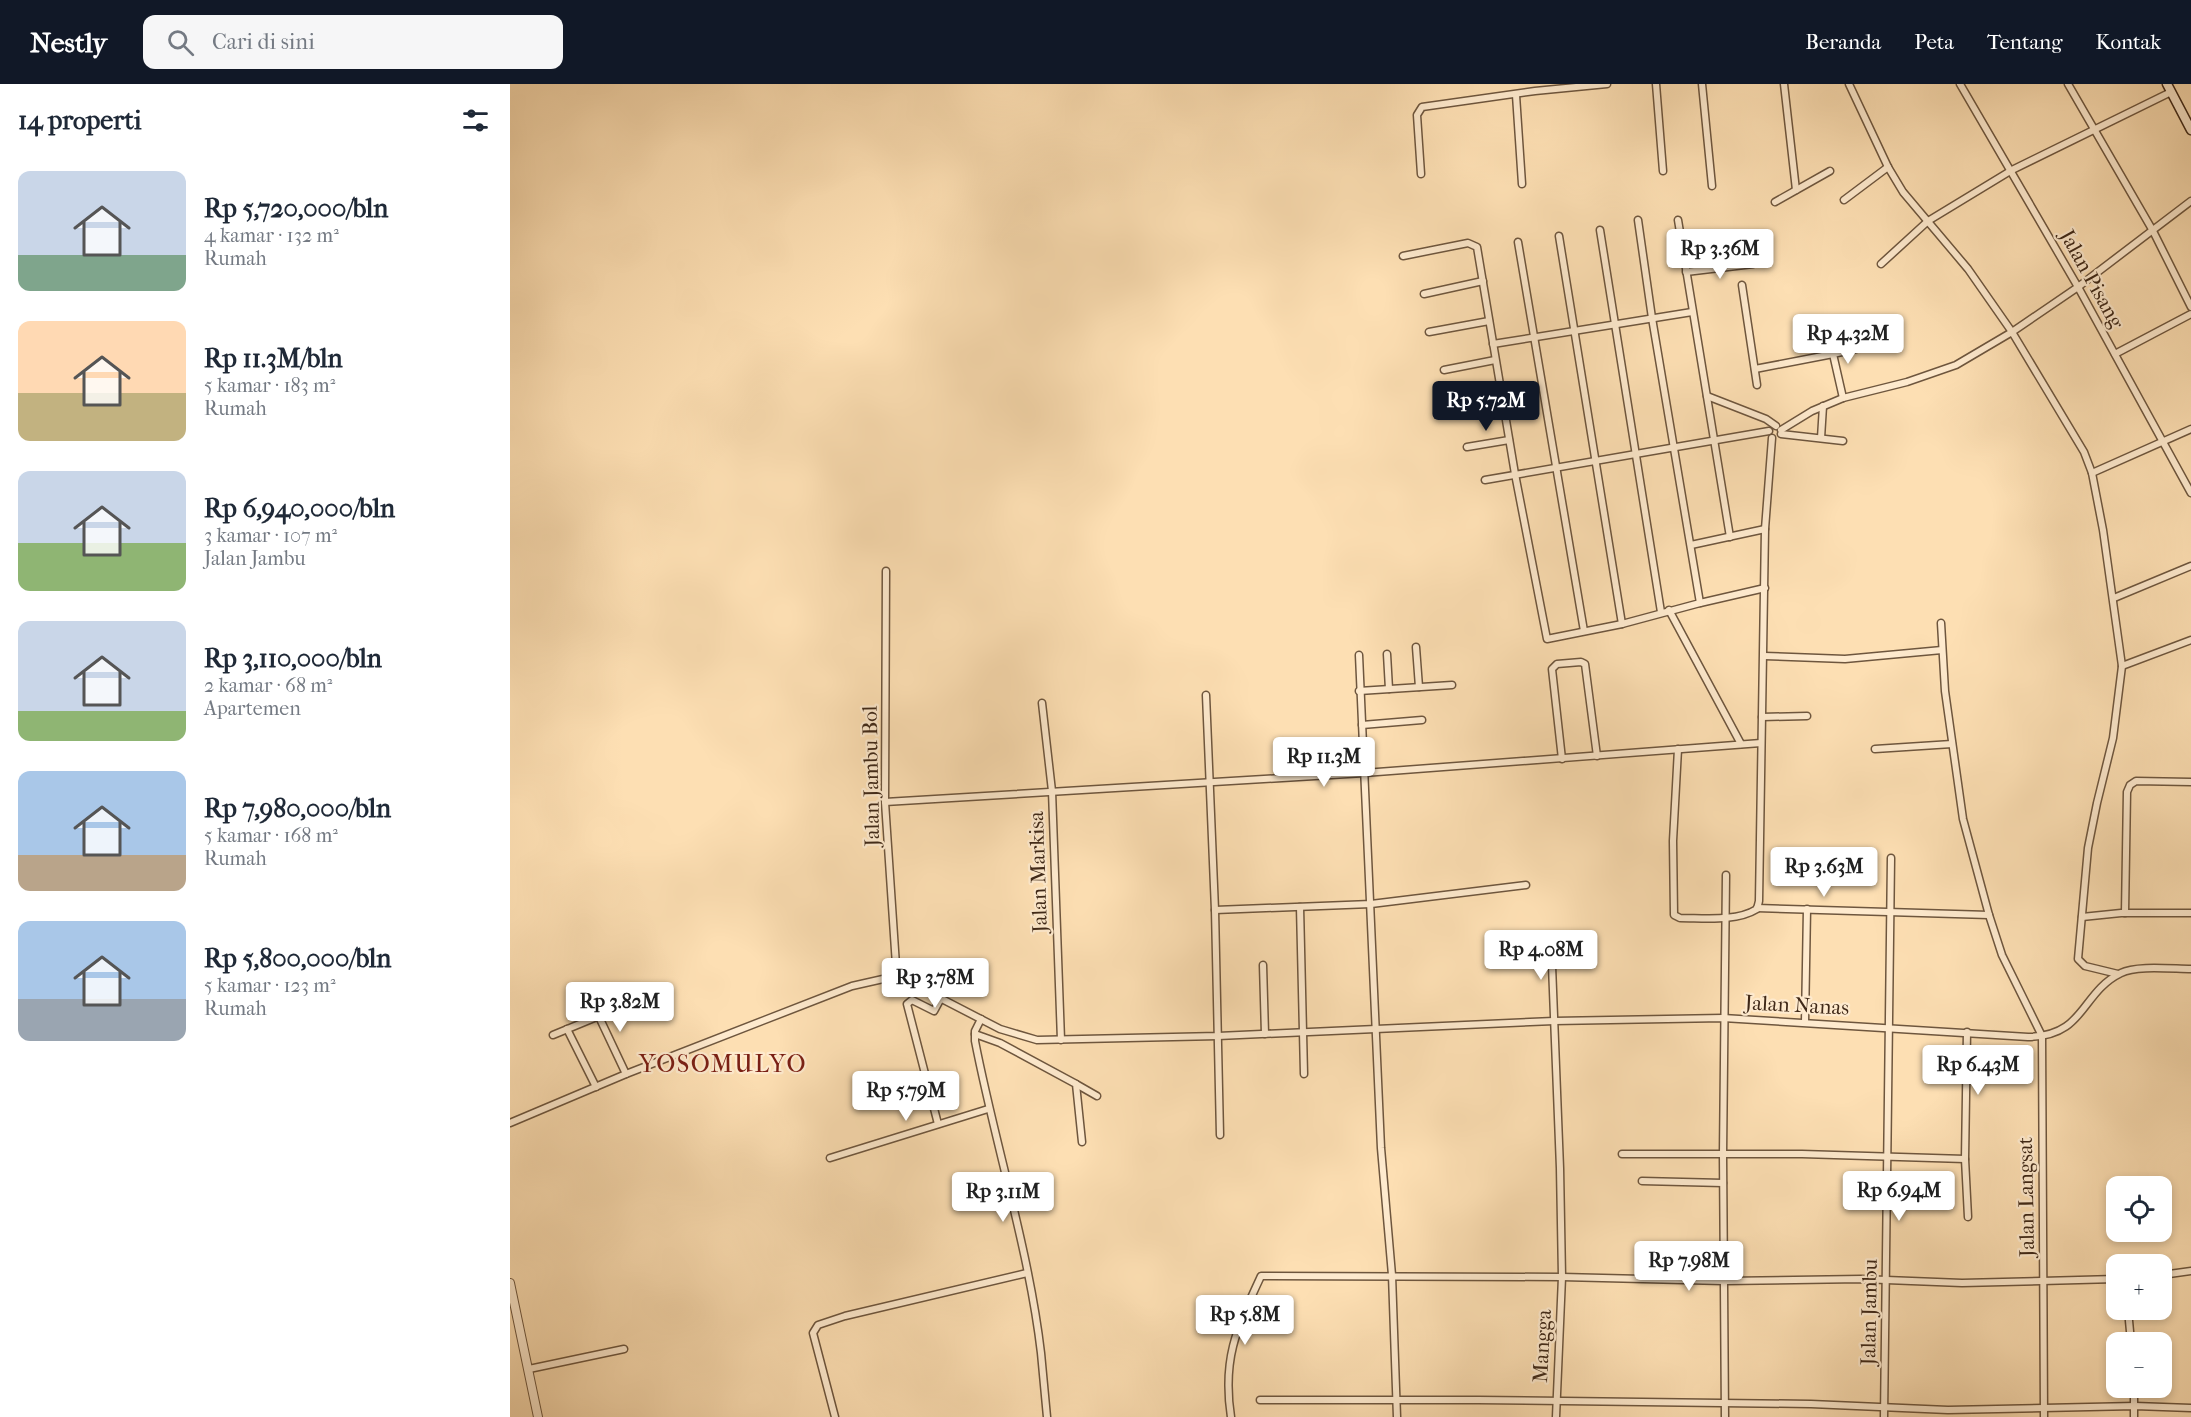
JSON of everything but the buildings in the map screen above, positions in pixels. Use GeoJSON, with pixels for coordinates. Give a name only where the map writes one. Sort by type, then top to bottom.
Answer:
{"type":"FeatureCollection","features":[{"type":"Feature","properties":{"kind":"main road"},"geometry":{"type":"LineString","coordinates":[[2169,88],[2191,130]]}},
{"type":"Feature","properties":{"kind":"street"},"geometry":{"type":"LineString","coordinates":[[1421,174],[1419,109],[1516,95],[1535,87],[1607,84]]}},
{"type":"Feature","properties":{"kind":"street"},"geometry":{"type":"LineString","coordinates":[[1656,84],[1663,171]]}},
{"type":"Feature","properties":{"kind":"street"},"geometry":{"type":"LineString","coordinates":[[1702,84],[1712,186]]}},
{"type":"Feature","properties":{"kind":"street"},"geometry":{"type":"LineString","coordinates":[[1784,84],[1797,190]]}},
{"type":"Feature","properties":{"kind":"street"},"geometry":{"type":"LineString","coordinates":[[1849,84],[1888,167],[1903,192],[1968,269],[2012,332],[2084,452],[2092,473],[2114,598],[2122,666],[2113,738],[2088,848],[2078,959],[2085,966],[2118,974],[2130,970],[2191,969]]}},
{"type":"Feature","properties":{"kind":"street","name":"Jalan Pisang"},"geometry":{"type":"LineString","coordinates":[[1960,84],[2012,170],[2191,493]]}},
{"type":"Feature","properties":{"kind":"street"},"geometry":{"type":"LineString","coordinates":[[2068,84],[2153,231],[2191,307]]}},
{"type":"Feature","properties":{"kind":"street"},"geometry":{"type":"LineString","coordinates":[[1881,264],[1928,221],[2012,170],[2169,88]]}},
{"type":"Feature","properties":{"kind":"street"},"geometry":{"type":"LineString","coordinates":[[1516,95],[1522,184]]}},
{"type":"Feature","properties":{"kind":"street"},"geometry":{"type":"LineString","coordinates":[[1844,200],[1888,167]]}},
{"type":"Feature","properties":{"kind":"street"},"geometry":{"type":"LineString","coordinates":[[1775,202],[1830,171]]}},
{"type":"Feature","properties":{"kind":"street"},"geometry":{"type":"LineString","coordinates":[[1485,480],[1635,454],[1771,434],[1823,406],[1956,365],[2012,332],[2078,287],[2191,201]]}},
{"type":"Feature","properties":{"kind":"street"},"geometry":{"type":"LineString","coordinates":[[1638,220],[1652,318],[1700,603]]}},
{"type":"Feature","properties":{"kind":"street"},"geometry":{"type":"LineString","coordinates":[[1678,220],[1730,537]]}},
{"type":"Feature","properties":{"kind":"street"},"geometry":{"type":"LineString","coordinates":[[1600,230],[1613,325],[1661,612]]}},
{"type":"Feature","properties":{"kind":"street"},"geometry":{"type":"LineString","coordinates":[[1559,236],[1622,624]]}},
{"type":"Feature","properties":{"kind":"street"},"geometry":{"type":"LineString","coordinates":[[1518,242],[1584,631]]}},
{"type":"Feature","properties":{"kind":"street"},"geometry":{"type":"LineString","coordinates":[[1403,256],[1474,244],[1477,247],[1515,474],[1547,639],[1622,624],[1661,612],[1765,588]]}},
{"type":"Feature","properties":{"kind":"street"},"geometry":{"type":"LineString","coordinates":[[1686,272],[1753,264]]}},
{"type":"Feature","properties":{"kind":"street"},"geometry":{"type":"LineString","coordinates":[[1424,294],[1483,281]]}},
{"type":"Feature","properties":{"kind":"street"},"geometry":{"type":"LineString","coordinates":[[1742,285],[1757,385]]}},
{"type":"Feature","properties":{"kind":"street"},"geometry":{"type":"LineString","coordinates":[[1493,345],[1692,312]]}},
{"type":"Feature","properties":{"kind":"street"},"geometry":{"type":"LineString","coordinates":[[2115,354],[2191,314]]}},
{"type":"Feature","properties":{"kind":"street"},"geometry":{"type":"LineString","coordinates":[[1429,332],[1489,321]]}},
{"type":"Feature","properties":{"kind":"street"},"geometry":{"type":"LineString","coordinates":[[1755,369],[1873,345]]}},
{"type":"Feature","properties":{"kind":"street"},"geometry":{"type":"LineString","coordinates":[[1833,354],[1843,399]]}},
{"type":"Feature","properties":{"kind":"street"},"geometry":{"type":"LineString","coordinates":[[1444,370],[1495,360]]}},
{"type":"Feature","properties":{"kind":"street"},"geometry":{"type":"LineString","coordinates":[[1707,396],[1766,418],[1779,430],[1843,441]]}},
{"type":"Feature","properties":{"kind":"street"},"geometry":{"type":"LineString","coordinates":[[1452,410],[1503,401]]}},
{"type":"Feature","properties":{"kind":"street"},"geometry":{"type":"LineString","coordinates":[[1821,438],[1823,406]]}},
{"type":"Feature","properties":{"kind":"street"},"geometry":{"type":"LineString","coordinates":[[2092,473],[2191,429]]}},
{"type":"Feature","properties":{"kind":"street"},"geometry":{"type":"LineString","coordinates":[[1771,434],[1778,437],[1779,430]]}},
{"type":"Feature","properties":{"kind":"street"},"geometry":{"type":"LineString","coordinates":[[1757,909],[1765,529],[1771,434]]}},
{"type":"Feature","properties":{"kind":"street"},"geometry":{"type":"LineString","coordinates":[[1467,447],[1509,440]]}},
{"type":"Feature","properties":{"kind":"street"},"geometry":{"type":"LineString","coordinates":[[1691,545],[1765,529]]}},
{"type":"Feature","properties":{"kind":"street"},"geometry":{"type":"LineString","coordinates":[[2114,598],[2191,566]]}},
{"type":"Feature","properties":{"kind":"street","name":"Jalan Jambu Bol"},"geometry":{"type":"LineString","coordinates":[[886,571],[885,802],[897,980]]}},
{"type":"Feature","properties":{"kind":"street"},"geometry":{"type":"LineString","coordinates":[[1669,610],[1741,744]]}},
{"type":"Feature","properties":{"kind":"street","name":"Jalan Langsat"},"geometry":{"type":"LineString","coordinates":[[1941,623],[1945,691],[1964,819],[2002,955],[2042,1036],[2044,1417]]}},
{"type":"Feature","properties":{"kind":"street"},"geometry":{"type":"LineString","coordinates":[[2122,666],[2191,640]]}},
{"type":"Feature","properties":{"kind":"street"},"geometry":{"type":"LineString","coordinates":[[1416,647],[1419,687]]}},
{"type":"Feature","properties":{"kind":"street"},"geometry":{"type":"LineString","coordinates":[[1764,656],[1845,659],[1942,650]]}},
{"type":"Feature","properties":{"kind":"street"},"geometry":{"type":"LineString","coordinates":[[1387,654],[1389,689]]}},
{"type":"Feature","properties":{"kind":"street"},"geometry":{"type":"LineString","coordinates":[[1359,655],[1381,1148],[1392,1275],[1397,1417]]}},
{"type":"Feature","properties":{"kind":"street"},"geometry":{"type":"LineString","coordinates":[[1562,759],[1552,669],[1557,664],[1581,662],[1585,664],[1598,756]]}},
{"type":"Feature","properties":{"kind":"street"},"geometry":{"type":"LineString","coordinates":[[1359,691],[1452,685]]}},
{"type":"Feature","properties":{"kind":"street"},"geometry":{"type":"LineString","coordinates":[[1206,695],[1215,910],[1220,1135]]}},
{"type":"Feature","properties":{"kind":"street","name":"Jalan Markisa"},"geometry":{"type":"LineString","coordinates":[[1042,703],[1052,791],[1061,1040]]}},
{"type":"Feature","properties":{"kind":"street"},"geometry":{"type":"LineString","coordinates":[[1762,717],[1807,716]]}},
{"type":"Feature","properties":{"kind":"street"},"geometry":{"type":"LineString","coordinates":[[1362,726],[1422,720]]}},
{"type":"Feature","properties":{"kind":"street"},"geometry":{"type":"LineString","coordinates":[[885,802],[1364,773],[1761,742]]}},
{"type":"Feature","properties":{"kind":"street"},"geometry":{"type":"LineString","coordinates":[[1875,749],[1952,744]]}},
{"type":"Feature","properties":{"kind":"street"},"geometry":{"type":"LineString","coordinates":[[1678,749],[1673,841],[1674,915],[1680,918],[1725,917],[1750,913],[1757,909],[1989,915]]}},
{"type":"Feature","properties":{"kind":"street"},"geometry":{"type":"LineString","coordinates":[[2125,913],[2127,792],[2130,785],[2136,781],[2191,782]]}},
{"type":"Feature","properties":{"kind":"street","name":"Jalan Jambu"},"geometry":{"type":"LineString","coordinates":[[1884,1417],[1888,1155],[1887,1027],[1891,858]]}},
{"type":"Feature","properties":{"kind":"street"},"geometry":{"type":"LineString","coordinates":[[1725,1417],[1723,1018],[1726,875]]}},
{"type":"Feature","properties":{"kind":"street"},"geometry":{"type":"LineString","coordinates":[[1215,910],[1371,904],[1527,885]]}},
{"type":"Feature","properties":{"kind":"street"},"geometry":{"type":"LineString","coordinates":[[1300,907],[1304,1074]]}},
{"type":"Feature","properties":{"kind":"street"},"geometry":{"type":"LineString","coordinates":[[1805,1022],[1807,909]]}},
{"type":"Feature","properties":{"kind":"street"},"geometry":{"type":"LineString","coordinates":[[2082,916],[2125,913],[2191,913]]}},
{"type":"Feature","properties":{"kind":"street","name":"Mangga"},"geometry":{"type":"LineString","coordinates":[[1551,940],[1562,1277],[1556,1417]]}},
{"type":"Feature","properties":{"kind":"street"},"geometry":{"type":"LineString","coordinates":[[1263,966],[1265,1034]]}},
{"type":"Feature","properties":{"kind":"street","name":"Jalan Nanas"},"geometry":{"type":"LineString","coordinates":[[977,1027],[1037,1040],[1061,1040],[1302,1033],[1554,1021],[1723,1018],[2042,1036],[2065,1028],[2077,1018],[2099,990],[2118,974]]}},
{"type":"Feature","properties":{"kind":"street"},"geometry":{"type":"LineString","coordinates":[[510,1123],[626,1074],[852,986],[877,980],[911,983],[941,998],[1000,1043],[1097,1096]]}},
{"type":"Feature","properties":{"kind":"street"},"geometry":{"type":"LineString","coordinates":[[938,1124],[907,1004],[912,1000],[934,1011],[941,998]]}},
{"type":"Feature","properties":{"kind":"street"},"geometry":{"type":"LineString","coordinates":[[592,1002],[626,1074]]}},
{"type":"Feature","properties":{"kind":"street"},"geometry":{"type":"LineString","coordinates":[[553,1035],[598,1016]]}},
{"type":"Feature","properties":{"kind":"street"},"geometry":{"type":"LineString","coordinates":[[977,1027],[988,1109],[1027,1273],[1041,1352],[1047,1417]]}},
{"type":"Feature","properties":{"kind":"street"},"geometry":{"type":"LineString","coordinates":[[567,1029],[596,1087]]}},
{"type":"Feature","properties":{"kind":"street"},"geometry":{"type":"LineString","coordinates":[[1967,1032],[1965,1159],[1968,1217]]}},
{"type":"Feature","properties":{"kind":"street"},"geometry":{"type":"LineString","coordinates":[[1076,1084],[1082,1142]]}},
{"type":"Feature","properties":{"kind":"street"},"geometry":{"type":"LineString","coordinates":[[830,1158],[988,1109]]}},
{"type":"Feature","properties":{"kind":"street"},"geometry":{"type":"LineString","coordinates":[[1622,1154],[1888,1155],[1965,1159]]}},
{"type":"Feature","properties":{"kind":"street"},"geometry":{"type":"LineString","coordinates":[[1642,1181],[1723,1183]]}},
{"type":"Feature","properties":{"kind":"street"},"geometry":{"type":"LineString","coordinates":[[1010,1200],[1038,1190]]}},
{"type":"Feature","properties":{"kind":"street"},"geometry":{"type":"LineString","coordinates":[[2172,1274],[2191,1271]]}},
{"type":"Feature","properties":{"kind":"street"},"geometry":{"type":"LineString","coordinates":[[835,1417],[813,1333],[818,1325],[845,1316],[1027,1273]]}},
{"type":"Feature","properties":{"kind":"street"},"geometry":{"type":"LineString","coordinates":[[1231,1417],[1227,1392],[1230,1351],[1261,1276],[1392,1275],[1724,1281],[1885,1280],[1962,1283],[2106,1279]]}},
{"type":"Feature","properties":{"kind":"street"},"geometry":{"type":"LineString","coordinates":[[510,1283],[538,1417]]}},
{"type":"Feature","properties":{"kind":"street"},"geometry":{"type":"LineString","coordinates":[[529,1369],[624,1349]]}},
{"type":"Feature","properties":{"kind":"street"},"geometry":{"type":"LineString","coordinates":[[2134,1398],[2134,1417]]}},
{"type":"Feature","properties":{"kind":"street"},"geometry":{"type":"LineString","coordinates":[[1260,1400],[1811,1404],[1884,1408],[2043,1409],[2134,1406],[2191,1408]]}},
{"type":"Feature","properties":{"kind":"district","name":"YOSOMULYO"},"geometry":{"type":"Point","coordinates":[723,1064]}}]}
